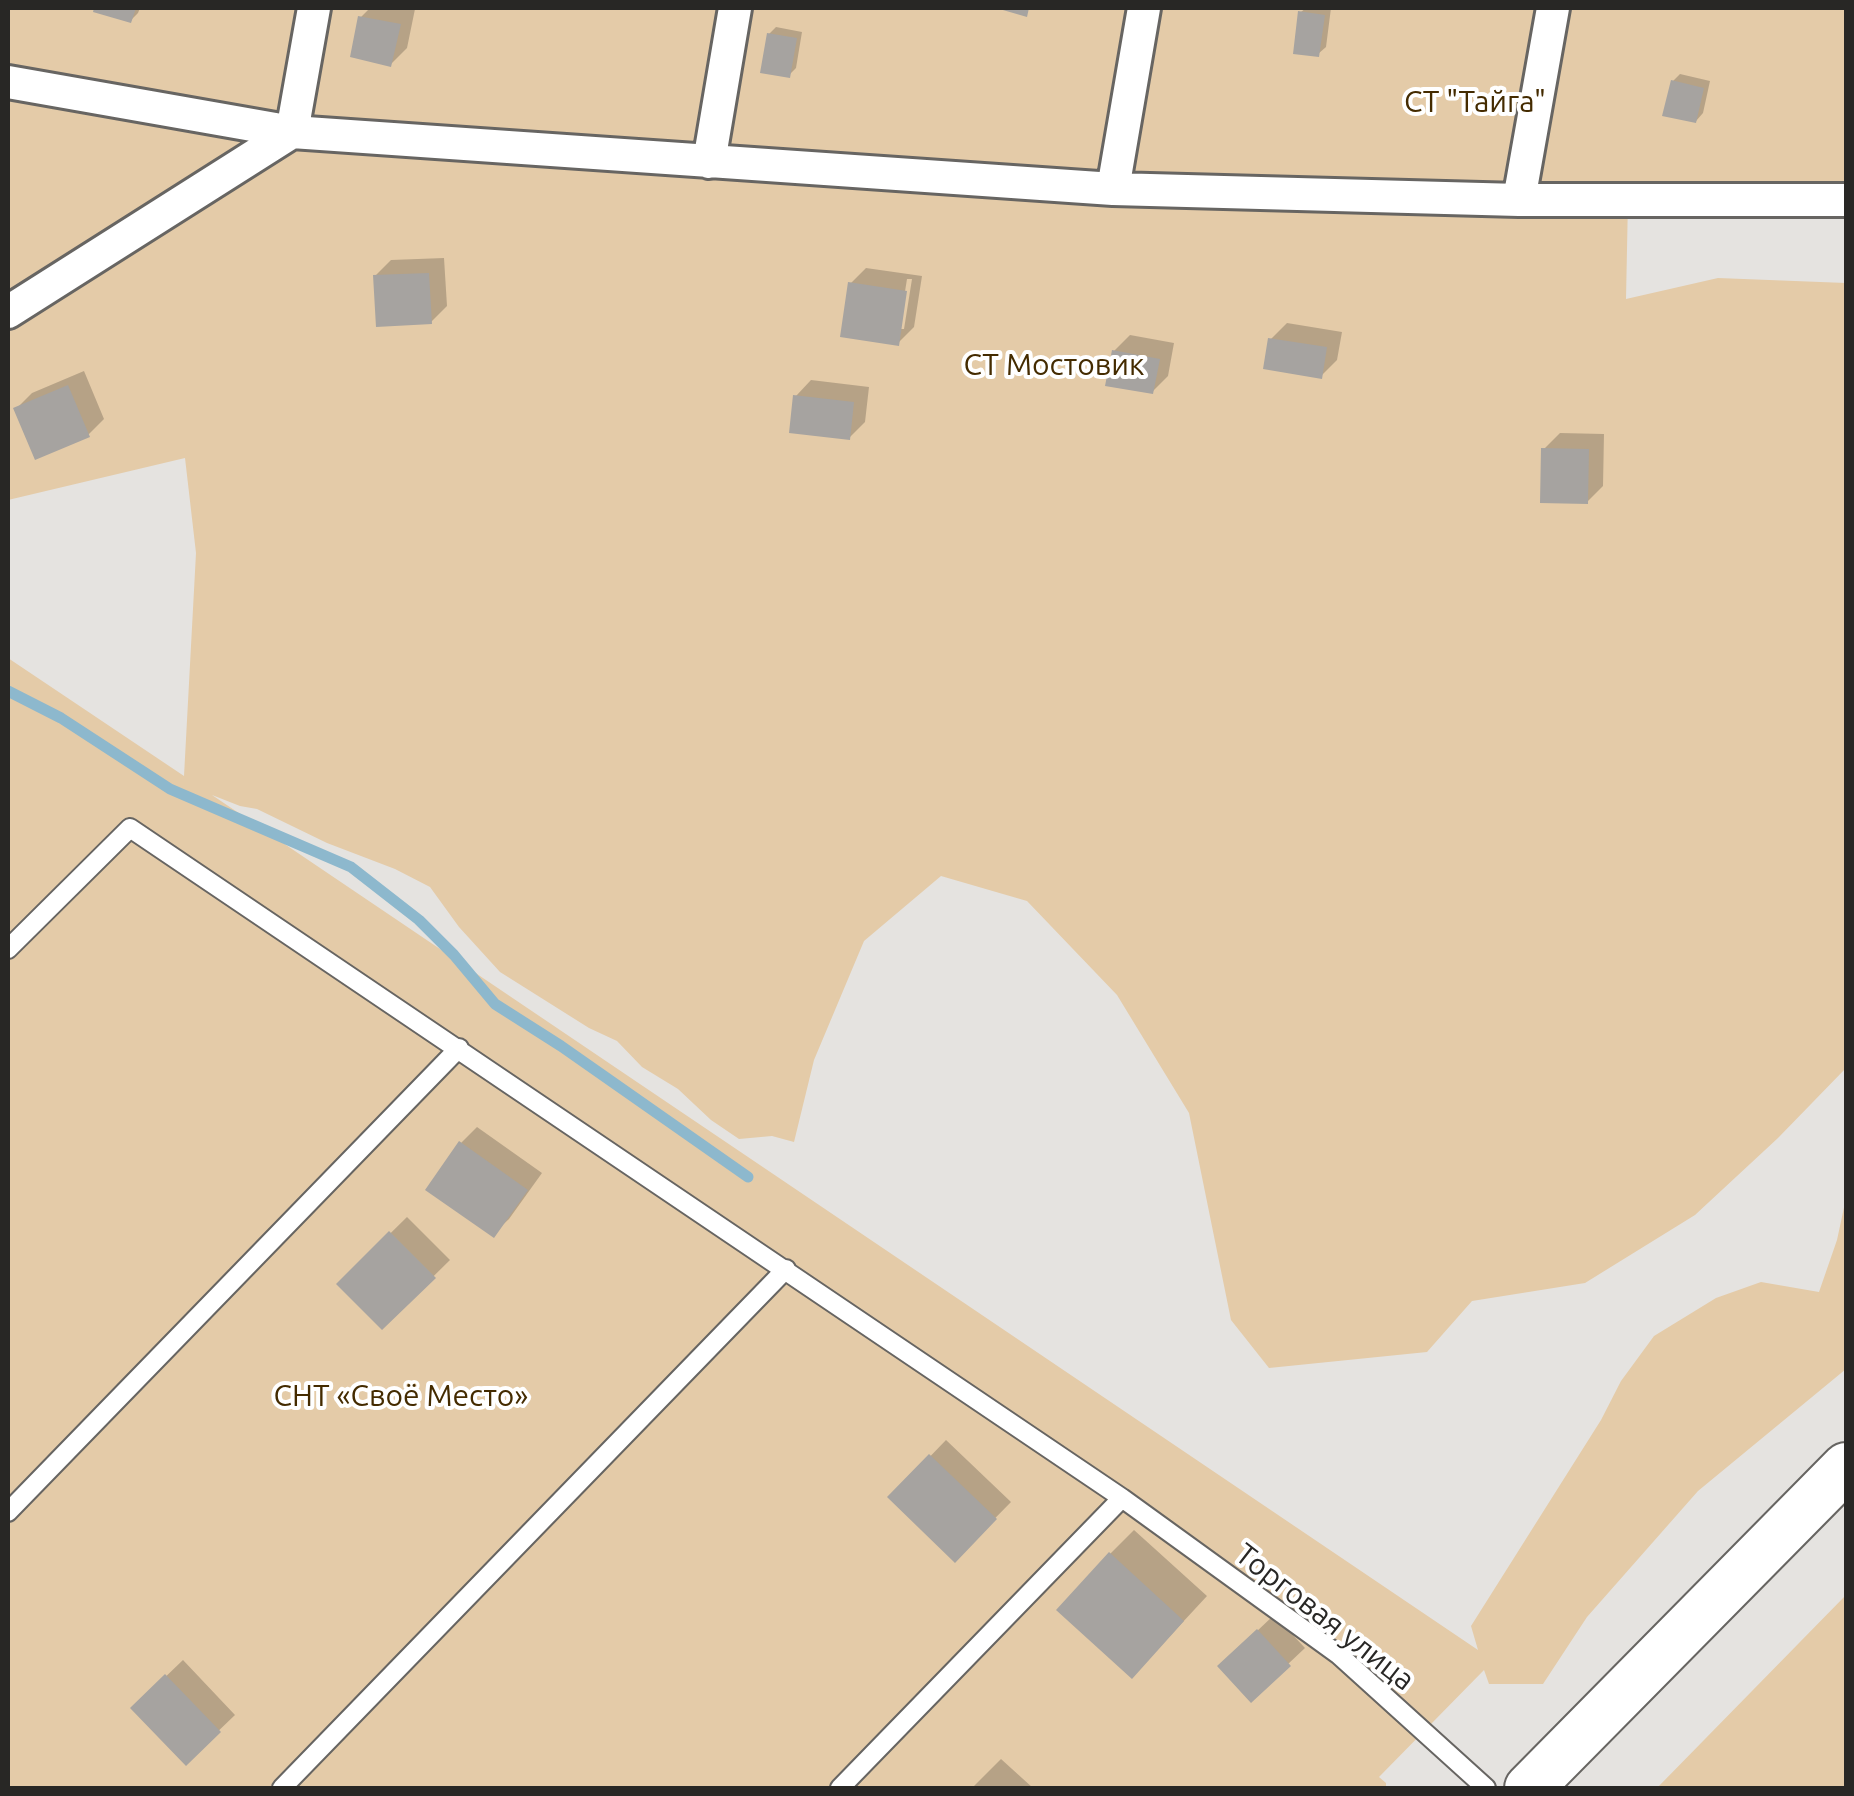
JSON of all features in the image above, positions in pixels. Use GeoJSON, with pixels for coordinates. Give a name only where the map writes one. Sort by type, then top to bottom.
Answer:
{"type":"FeatureCollection","features":[{"type":"Feature","properties":{"kind":"main road"},"geometry":{"type":"LineString","coordinates":[[1528,1788],[1846,1467]]}},
{"type":"Feature","properties":{"kind":"street"},"geometry":{"type":"LineString","coordinates":[[8,312],[292,132],[314,8]]}},
{"type":"Feature","properties":{"kind":"street"},"geometry":{"type":"LineString","coordinates":[[709,162],[734,8]]}},
{"type":"Feature","properties":{"kind":"street"},"geometry":{"type":"LineString","coordinates":[[1113,189],[1144,8]]}},
{"type":"Feature","properties":{"kind":"street"},"geometry":{"type":"LineString","coordinates":[[1519,200],[1553,8]]}},
{"type":"Feature","properties":{"kind":"street"},"geometry":{"type":"LineString","coordinates":[[8,82],[292,132],[1113,189],[1519,200],[1846,200]]}},
{"type":"Feature","properties":{"kind":"lane","name":"Торговая улица"},"geometry":{"type":"LineString","coordinates":[[8,949],[130,828],[1122,1498],[1340,1654],[1486,1788]]}},
{"type":"Feature","properties":{"kind":"lane"},"geometry":{"type":"LineString","coordinates":[[8,1512],[459,1048]]}},
{"type":"Feature","properties":{"kind":"lane"},"geometry":{"type":"LineString","coordinates":[[282,1788],[786,1270]]}},
{"type":"Feature","properties":{"kind":"lane"},"geometry":{"type":"LineString","coordinates":[[840,1788],[1122,1498]]}},
{"type":"Feature","properties":{"kind":"green space"},"geometry":{"type":"Polygon","coordinates":[[[8,8],[1846,8],[1846,200],[1628,200],[1626,299],[1718,278],[1846,283],[1846,1068],[1695,1215],[1585,1283],[1472,1301],[1427,1352],[1269,1368],[1231,1320],[1189,1113],[1117,995],[1027,901],[941,876],[864,941],[814,1060],[794,1142],[772,1136],[739,1139],[711,1120],[678,1089],[642,1067],[617,1041],[589,1028],[500,972],[459,927],[430,887],[257,809],[212,795],[1478,1650],[1471,1626],[1601,1420],[1621,1381],[1654,1336],[1716,1298],[1761,1282],[1819,1292],[1846,1198],[1846,1369],[1698,1491],[1587,1617],[1543,1684],[1489,1684],[1484,1670],[1379,1777],[1386,1788],[8,1788],[8,658],[184,776],[196,553],[185,458],[8,500],[8,8]]]}},
{"type":"Feature","properties":{"kind":"green space"},"geometry":{"type":"Polygon","coordinates":[[[1846,1595],[1846,1788],[1657,1788],[1846,1595]]]}},
{"type":"Feature","properties":{"kind":"building"},"geometry":{"type":"Polygon","coordinates":[[[94,8],[136,8],[131,23],[93,12],[94,8]]]}},
{"type":"Feature","properties":{"kind":"building"},"geometry":{"type":"Polygon","coordinates":[[[996,8],[1029,8],[1027,17],[996,8]]]}},
{"type":"Feature","properties":{"kind":"building"},"geometry":{"type":"Polygon","coordinates":[[[1298,11],[1325,15],[1319,57],[1293,54],[1298,11]]]}},
{"type":"Feature","properties":{"kind":"building"},"geometry":{"type":"Polygon","coordinates":[[[358,16],[401,24],[391,67],[350,57],[358,16]]]}},
{"type":"Feature","properties":{"kind":"building"},"geometry":{"type":"Polygon","coordinates":[[[767,33],[797,38],[790,78],[760,73],[767,33]]]}},
{"type":"Feature","properties":{"kind":"building"},"geometry":{"type":"Polygon","coordinates":[[[1671,80],[1704,88],[1696,123],[1662,116],[1671,80]]]}},
{"type":"Feature","properties":{"kind":"building"},"geometry":{"type":"Polygon","coordinates":[[[429,273],[432,324],[376,327],[373,275],[429,273]]]}},
{"type":"Feature","properties":{"kind":"building"},"geometry":{"type":"Polygon","coordinates":[[[848,282],[907,291],[899,346],[840,337],[848,282]]]}},
{"type":"Feature","properties":{"kind":"building"},"geometry":{"type":"Polygon","coordinates":[[[1268,338],[1327,347],[1322,379],[1263,369],[1268,338]]]}},
{"type":"Feature","properties":{"kind":"building"},"geometry":{"type":"Polygon","coordinates":[[[1112,350],[1160,359],[1153,394],[1105,386],[1112,350]]]}},
{"type":"Feature","properties":{"kind":"building"},"geometry":{"type":"Polygon","coordinates":[[[68,385],[90,437],[35,460],[13,408],[68,385]]]}},
{"type":"Feature","properties":{"kind":"building"},"geometry":{"type":"Polygon","coordinates":[[[793,395],[854,402],[850,440],[789,433],[793,395]]]}},
{"type":"Feature","properties":{"kind":"building"},"geometry":{"type":"Polygon","coordinates":[[[1541,448],[1589,449],[1588,504],[1540,503],[1541,448]]]}},
{"type":"Feature","properties":{"kind":"building"},"geometry":{"type":"Polygon","coordinates":[[[459,1141],[528,1190],[494,1238],[425,1190],[459,1141]]]}},
{"type":"Feature","properties":{"kind":"building"},"geometry":{"type":"Polygon","coordinates":[[[389,1231],[436,1278],[382,1330],[336,1284],[389,1231]]]}},
{"type":"Feature","properties":{"kind":"building"},"geometry":{"type":"Polygon","coordinates":[[[929,1454],[997,1519],[955,1563],[887,1497],[929,1454]]]}},
{"type":"Feature","properties":{"kind":"building"},"geometry":{"type":"Polygon","coordinates":[[[1109,1552],[1184,1621],[1132,1679],[1056,1610],[1109,1552]]]}},
{"type":"Feature","properties":{"kind":"building"},"geometry":{"type":"Polygon","coordinates":[[[1257,1629],[1291,1666],[1251,1703],[1217,1666],[1257,1629]]]}},
{"type":"Feature","properties":{"kind":"building"},"geometry":{"type":"Polygon","coordinates":[[[165,1674],[221,1732],[186,1766],[130,1708],[165,1674]]]}},
{"type":"Feature","properties":{"kind":"waterway"},"geometry":{"type":"LineString","coordinates":[[8,691],[61,718],[170,789],[351,867],[419,920],[495,1004],[748,1177]]}},
{"type":"Feature","properties":{"kind":"park label","name":"СТ \"Тайга\""},"geometry":{"type":"Point","coordinates":[1475,102]}},
{"type":"Feature","properties":{"kind":"park label","name":"СТ Мостовик"},"geometry":{"type":"Point","coordinates":[1054,365]}},
{"type":"Feature","properties":{"kind":"park label","name":"СНТ «Своё Место»"},"geometry":{"type":"Point","coordinates":[401,1396]}}]}
